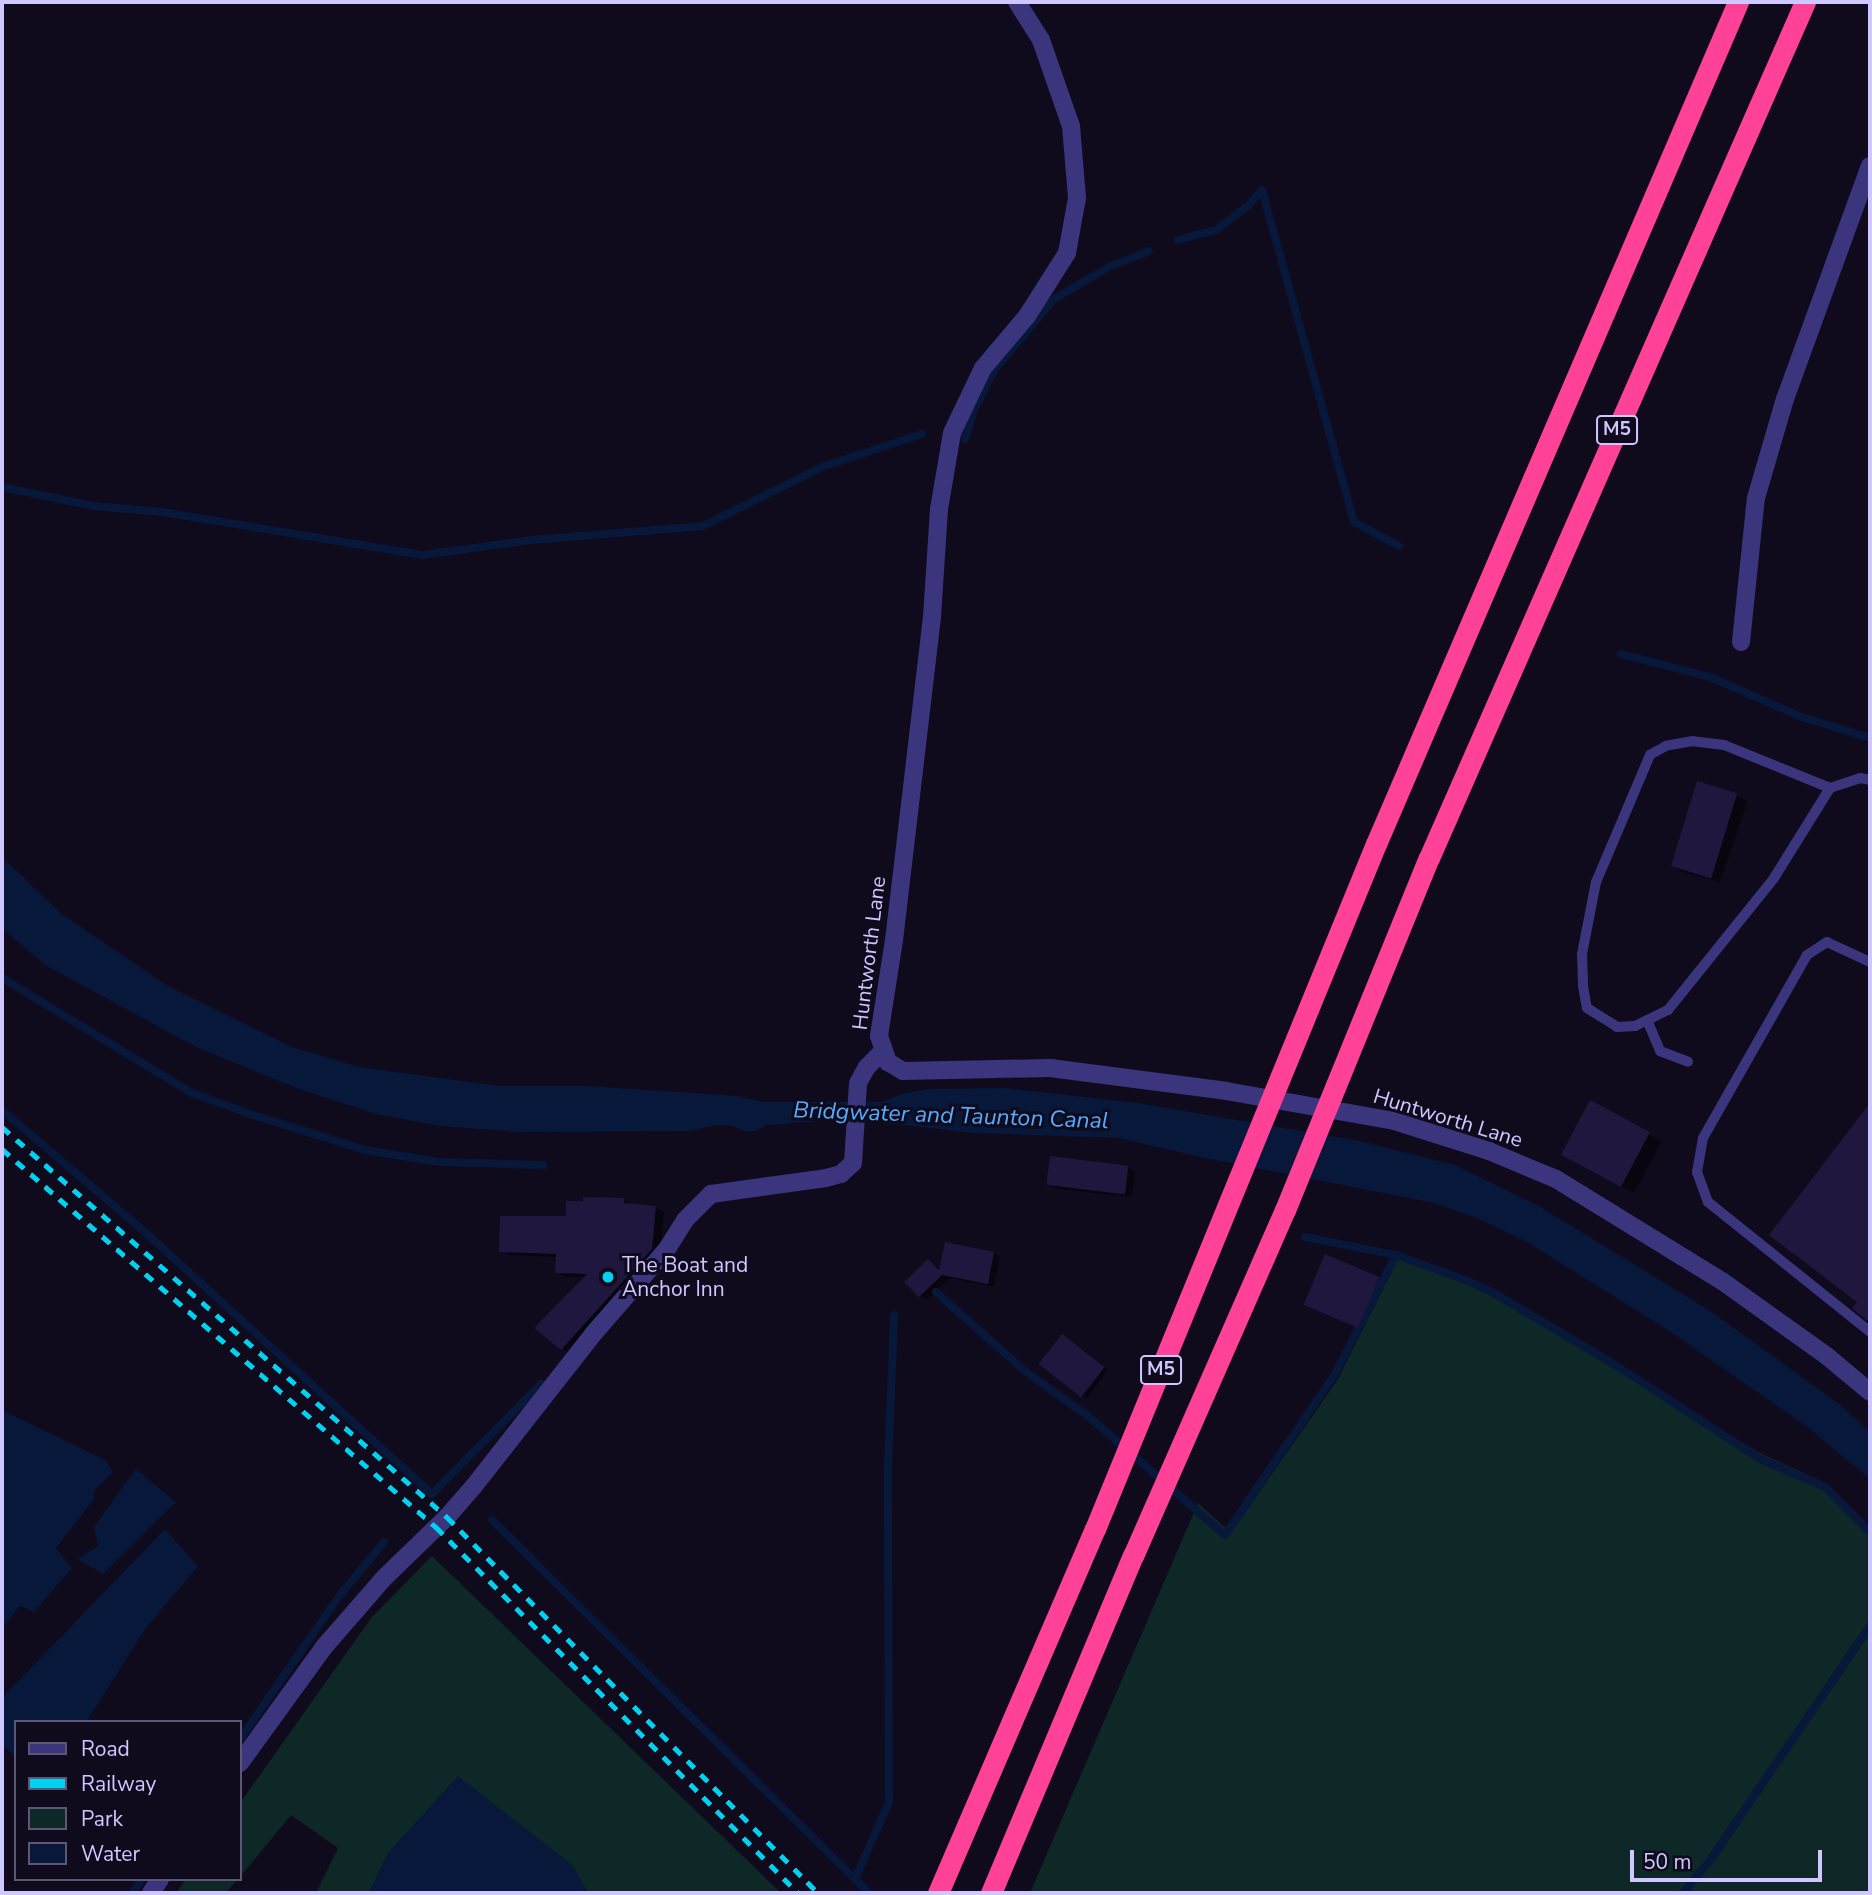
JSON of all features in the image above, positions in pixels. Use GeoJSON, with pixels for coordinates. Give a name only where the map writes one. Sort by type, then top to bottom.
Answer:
{"type":"FeatureCollection","features":[{"type":"Feature","properties":{"kind":"highway","name":"M5"},"geometry":{"type":"LineString","coordinates":[[938,1893],[1122,1465],[1376,844],[1738,2]]}},
{"type":"Feature","properties":{"kind":"highway","name":"M5"},"geometry":{"type":"LineString","coordinates":[[991,1893],[1133,1556],[1285,1210],[1429,858],[1805,2]]}},
{"type":"Feature","properties":{"kind":"street","name":"Huntworth Lane"},"geometry":{"type":"LineString","coordinates":[[1017,2],[1041,40],[1071,126],[1077,198],[1067,253],[1027,316],[983,368],[952,433],[939,509],[932,617],[894,940],[879,1036],[882,1052],[894,1068],[903,1071],[1050,1068],[1226,1091],[1395,1121],[1489,1151],[1556,1179],[1723,1281],[1818,1349],[1870,1392]]}},
{"type":"Feature","properties":{"kind":"street"},"geometry":{"type":"LineString","coordinates":[[1741,642],[1756,498],[1785,398],[1870,166]]}},
{"type":"Feature","properties":{"kind":"street"},"geometry":{"type":"LineString","coordinates":[[242,1760],[324,1647],[384,1578],[447,1517],[474,1486],[594,1333],[667,1249],[685,1220],[711,1194],[841,1174],[853,1163],[859,1083],[867,1067],[882,1052]]}},
{"type":"Feature","properties":{"kind":"lane"},"geometry":{"type":"LineString","coordinates":[[1830,788],[1724,745],[1693,741],[1666,747],[1650,755],[1595,882],[1582,954],[1587,1008],[1617,1027],[1635,1026],[1668,1010],[1774,877],[1830,788],[1860,778],[1870,780]]}},
{"type":"Feature","properties":{"kind":"lane"},"geometry":{"type":"LineString","coordinates":[[1870,962],[1827,942],[1807,955],[1703,1138],[1697,1172],[1708,1202],[1870,1332]]}},
{"type":"Feature","properties":{"kind":"lane"},"geometry":{"type":"LineString","coordinates":[[1647,1020],[1660,1051],[1688,1062]]}},
{"type":"Feature","properties":{"kind":"green space"},"geometry":{"type":"Polygon","coordinates":[[[1401,1253],[1469,1278],[1520,1304],[1613,1359],[1654,1390],[1760,1453],[1825,1483],[1870,1529],[1870,1893],[1030,1893],[1198,1503],[1223,1526],[1233,1530],[1338,1379],[1401,1253]]]}},
{"type":"Feature","properties":{"kind":"green space"},"geometry":{"type":"Polygon","coordinates":[[[432,1556],[781,1893],[588,1893],[572,1865],[389,1852],[369,1893],[316,1893],[338,1848],[291,1815],[242,1875],[242,1800],[372,1617],[432,1556]]]}},
{"type":"Feature","properties":{"kind":"green space"},"geometry":{"type":"Polygon","coordinates":[[[185,1881],[236,1881],[226,1893],[176,1893],[185,1881]]]}},
{"type":"Feature","properties":{"kind":"water","name":"Bridgwater and Taunton Canal"},"geometry":{"type":"Polygon","coordinates":[[[2,857],[63,915],[168,986],[292,1047],[359,1067],[500,1086],[588,1086],[738,1096],[763,1102],[882,1102],[901,1094],[929,1089],[1005,1088],[1138,1103],[1360,1141],[1455,1165],[1539,1206],[1712,1312],[1843,1407],[1870,1432],[1870,1479],[1806,1426],[1668,1330],[1527,1242],[1479,1219],[1434,1203],[1200,1157],[1119,1138],[975,1133],[847,1119],[766,1125],[756,1131],[747,1132],[733,1126],[716,1125],[690,1131],[519,1132],[440,1126],[376,1114],[299,1089],[196,1047],[45,965],[2,928],[2,857]]]}},
{"type":"Feature","properties":{"kind":"water"},"geometry":{"type":"Polygon","coordinates":[[[2,1410],[105,1460],[113,1472],[94,1491],[94,1499],[56,1548],[72,1568],[34,1612],[20,1606],[2,1628],[2,1410]]]}},
{"type":"Feature","properties":{"kind":"water"},"geometry":{"type":"Polygon","coordinates":[[[136,1469],[176,1502],[103,1574],[77,1559],[98,1546],[94,1527],[136,1469]]]}},
{"type":"Feature","properties":{"kind":"water"},"geometry":{"type":"Polygon","coordinates":[[[165,1529],[198,1566],[146,1628],[87,1720],[14,1720],[14,1755],[2,1746],[2,1698],[165,1529]]]}},
{"type":"Feature","properties":{"kind":"water"},"geometry":{"type":"Polygon","coordinates":[[[458,1776],[572,1865],[588,1893],[369,1893],[389,1852],[458,1776]]]}},
{"type":"Feature","properties":{"kind":"building"},"geometry":{"type":"Polygon","coordinates":[[[1697,781],[1737,793],[1711,878],[1671,866],[1697,781]]]}},
{"type":"Feature","properties":{"kind":"building"},"geometry":{"type":"Polygon","coordinates":[[[1590,1100],[1650,1132],[1621,1187],[1561,1155],[1590,1100]]]}},
{"type":"Feature","properties":{"kind":"building"},"geometry":{"type":"Polygon","coordinates":[[[1870,1103],[1870,1323],[1852,1308],[1857,1302],[1769,1235],[1870,1103]]]}},
{"type":"Feature","properties":{"kind":"building"},"geometry":{"type":"Polygon","coordinates":[[[1050,1156],[1128,1166],[1125,1194],[1046,1185],[1050,1156]]]}},
{"type":"Feature","properties":{"kind":"building","name":"The Boat and Anchor Inn"},"geometry":{"type":"Polygon","coordinates":[[[583,1197],[624,1198],[624,1203],[656,1206],[652,1249],[561,1350],[534,1328],[587,1274],[555,1273],[556,1254],[499,1252],[500,1216],[566,1216],[566,1201],[583,1201],[583,1197]]]}},
{"type":"Feature","properties":{"kind":"building"},"geometry":{"type":"Polygon","coordinates":[[[945,1242],[994,1252],[988,1284],[942,1275],[919,1297],[904,1282],[928,1259],[939,1270],[945,1242]]]}},
{"type":"Feature","properties":{"kind":"building"},"geometry":{"type":"Polygon","coordinates":[[[1325,1254],[1379,1277],[1358,1328],[1304,1305],[1325,1254]]]}},
{"type":"Feature","properties":{"kind":"building"},"geometry":{"type":"Polygon","coordinates":[[[1062,1334],[1105,1367],[1081,1397],[1039,1364],[1062,1334]]]}},
{"type":"Feature","properties":{"kind":"waterway"},"geometry":{"type":"LineString","coordinates":[[1178,240],[1216,230],[1248,206],[1262,190],[1354,522],[1399,546]]}},
{"type":"Feature","properties":{"kind":"waterway"},"geometry":{"type":"LineString","coordinates":[[965,439],[974,410],[995,369],[1054,299],[1109,267],[1149,251]]}},
{"type":"Feature","properties":{"kind":"waterway"},"geometry":{"type":"LineString","coordinates":[[2,487],[94,506],[162,512],[423,555],[532,540],[703,526],[822,467],[922,434]]}},
{"type":"Feature","properties":{"kind":"waterway"},"geometry":{"type":"LineString","coordinates":[[1621,654],[1713,678],[1799,716],[1870,738]]}},
{"type":"Feature","properties":{"kind":"waterway"},"geometry":{"type":"LineString","coordinates":[[2,978],[192,1093],[250,1114],[365,1150],[439,1162],[543,1165]]}},
{"type":"Feature","properties":{"kind":"waterway"},"geometry":{"type":"LineString","coordinates":[[2,1110],[146,1233],[432,1494],[541,1384]]}},
{"type":"Feature","properties":{"kind":"waterway"},"geometry":{"type":"LineString","coordinates":[[1305,1237],[1396,1255],[1494,1293],[1617,1366],[1762,1460],[1825,1487],[1870,1532]]}},
{"type":"Feature","properties":{"kind":"waterway"},"geometry":{"type":"LineString","coordinates":[[936,1292],[1026,1372],[1088,1416],[1225,1535],[1335,1374],[1396,1255]]}},
{"type":"Feature","properties":{"kind":"waterway"},"geometry":{"type":"LineString","coordinates":[[855,1879],[889,1802],[888,1466],[894,1315]]}},
{"type":"Feature","properties":{"kind":"waterway"},"geometry":{"type":"LineString","coordinates":[[492,1520],[869,1893]]}},
{"type":"Feature","properties":{"kind":"waterway"},"geometry":{"type":"LineString","coordinates":[[242,1736],[340,1595],[384,1542]]}},
{"type":"Feature","properties":{"kind":"waterway"},"geometry":{"type":"LineString","coordinates":[[1683,1893],[1711,1859],[1870,1626]]}},
{"type":"Feature","properties":{"kind":"waterway"},"geometry":{"type":"LineString","coordinates":[[132,1893],[141,1881]]}},
{"type":"Feature","properties":{"kind":"railway"},"geometry":{"type":"LineString","coordinates":[[2,1127],[447,1517],[818,1893]]}},
{"type":"Feature","properties":{"kind":"railway"},"geometry":{"type":"LineString","coordinates":[[2,1149],[436,1527],[798,1893]]}},
{"type":"Feature","properties":{"kind":"place","name":"The Boat and Anchor Inn"},"geometry":{"type":"Point","coordinates":[608,1277]}}]}
